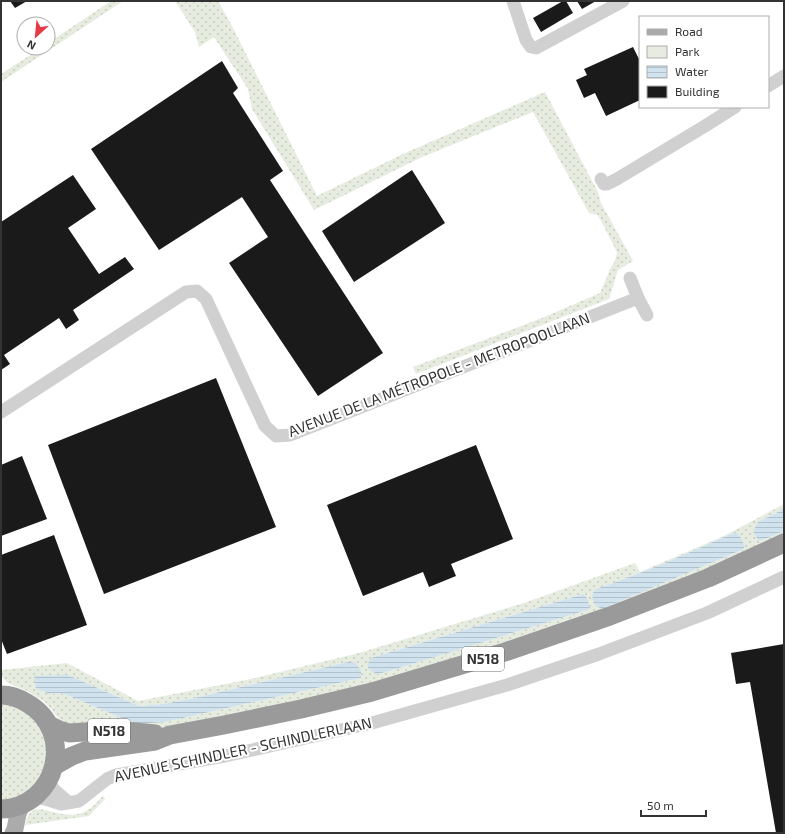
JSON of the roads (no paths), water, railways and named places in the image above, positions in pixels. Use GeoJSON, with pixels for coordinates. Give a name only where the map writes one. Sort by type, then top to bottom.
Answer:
{"type":"FeatureCollection","features":[{"type":"Feature","properties":{"kind":"highway","name":"N518"},"geometry":{"type":"LineString","coordinates":[[28,801],[42,789],[52,773],[72,756],[85,752],[155,741],[170,735],[286,712],[365,693],[440,672],[505,652],[610,616],[708,578],[784,543]]}},
{"type":"Feature","properties":{"kind":"highway"},"geometry":{"type":"LineString","coordinates":[[2,693],[20,699],[34,706],[45,718],[54,737],[56,749],[52,773]]}},
{"type":"Feature","properties":{"kind":"highway","name":"N518"},"geometry":{"type":"LineString","coordinates":[[49,725],[69,733],[115,730],[170,735]]}},
{"type":"Feature","properties":{"kind":"highway"},"geometry":{"type":"LineString","coordinates":[[1,809],[28,801]]}},
{"type":"Feature","properties":{"kind":"main road"},"geometry":{"type":"LineString","coordinates":[[13,833],[18,814],[28,801]]}},
{"type":"Feature","properties":{"kind":"main road"},"geometry":{"type":"LineString","coordinates":[[1,816],[13,833]]}},
{"type":"Feature","properties":{"kind":"street"},"geometry":{"type":"LineString","coordinates":[[514,1],[526,40],[531,47],[536,48],[623,1]]}},
{"type":"Feature","properties":{"kind":"street"},"geometry":{"type":"LineString","coordinates":[[769,85],[784,76]]}},
{"type":"Feature","properties":{"kind":"street"},"geometry":{"type":"LineString","coordinates":[[601,179],[604,184],[607,184],[617,179],[733,108]]}},
{"type":"Feature","properties":{"kind":"street"},"geometry":{"type":"LineString","coordinates":[[630,278],[647,315]]}},
{"type":"Feature","properties":{"kind":"street","name":"AVENUE DE LA MÉTROPOLE - METROPOOLLAAN"},"geometry":{"type":"LineString","coordinates":[[1,412],[186,292],[197,291],[206,298],[265,426],[276,436],[290,435],[638,298]]}},
{"type":"Feature","properties":{"kind":"street","name":"AVENUE SCHINDLER - SCHINDLERLAAN"},"geometry":{"type":"LineString","coordinates":[[28,801],[45,799],[61,804],[79,801],[107,779],[116,775],[225,756],[372,723],[507,685],[700,616],[784,577]]}},
{"type":"Feature","properties":{"kind":"street"},"geometry":{"type":"LineString","coordinates":[[52,773],[53,789],[68,802]]}},
{"type":"Feature","properties":{"kind":"water"},"geometry":{"type":"Polygon","coordinates":[[[784,509],[784,531],[765,539],[758,540],[753,531],[758,522],[784,509]]]}},
{"type":"Feature","properties":{"kind":"water"},"geometry":{"type":"Polygon","coordinates":[[[735,532],[742,539],[744,549],[604,608],[601,609],[595,605],[593,595],[596,589],[666,562],[735,532]]]}},
{"type":"Feature","properties":{"kind":"water"},"geometry":{"type":"Polygon","coordinates":[[[583,594],[587,598],[590,608],[587,610],[386,672],[377,674],[368,668],[371,658],[583,594]]]}},
{"type":"Feature","properties":{"kind":"water"},"geometry":{"type":"Polygon","coordinates":[[[348,662],[356,663],[361,671],[361,678],[165,722],[136,724],[62,693],[49,694],[36,689],[34,676],[68,675],[139,706],[163,704],[190,699],[348,662]]]}}]}
